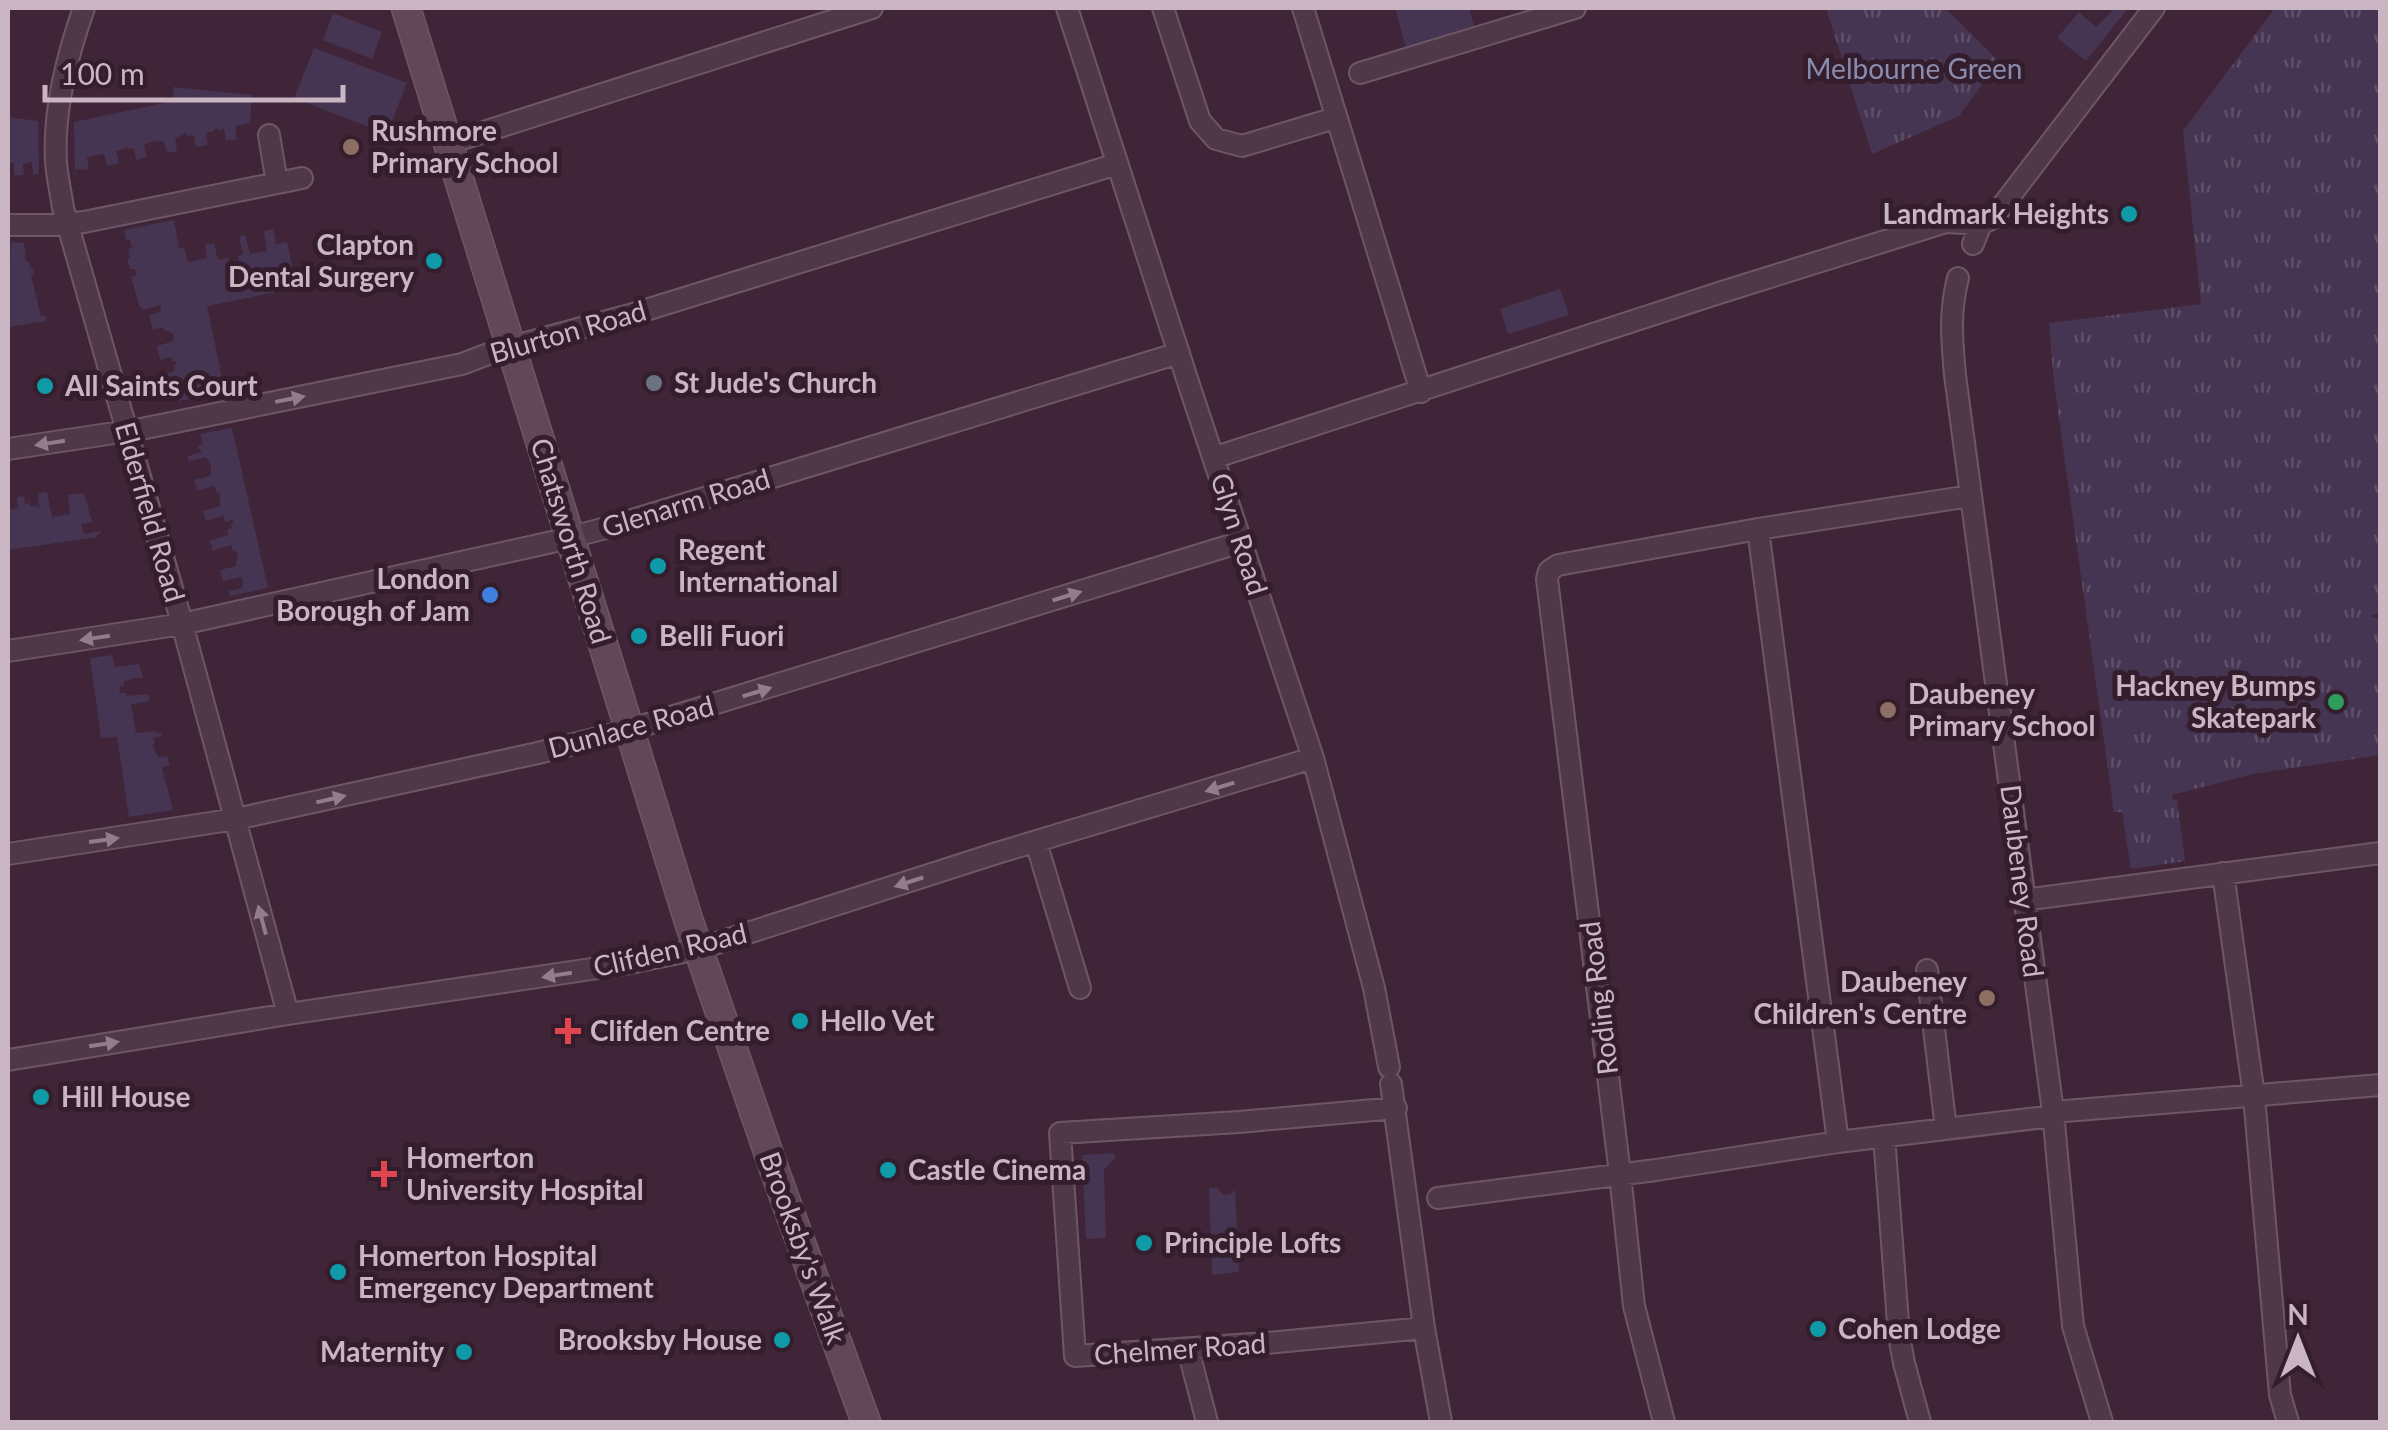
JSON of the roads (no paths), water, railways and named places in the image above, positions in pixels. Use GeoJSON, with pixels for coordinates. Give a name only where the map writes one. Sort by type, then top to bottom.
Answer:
{"type":"FeatureCollection","features":[{"type":"Feature","properties":{"kind":"street","name":"Elderfield Road"},"geometry":{"type":"LineString","coordinates":[[84,8],[61,94],[56,147],[61,194],[288,1014]]}},
{"type":"Feature","properties":{"kind":"street","name":"Chatsworth Road"},"geometry":{"type":"LineString","coordinates":[[406,8],[698,949],[741,1073]]}},
{"type":"Feature","properties":{"kind":"street"},"geometry":{"type":"LineString","coordinates":[[448,143],[872,8]]}},
{"type":"Feature","properties":{"kind":"street","name":"Glyn Road"},"geometry":{"type":"LineString","coordinates":[[1067,8],[1314,758],[1374,988],[1396,1108],[1424,1328],[1441,1422]]}},
{"type":"Feature","properties":{"kind":"street"},"geometry":{"type":"LineString","coordinates":[[1163,8],[1200,121],[1216,138],[1242,146],[1336,118]]}},
{"type":"Feature","properties":{"kind":"street"},"geometry":{"type":"LineString","coordinates":[[1303,8],[1421,392]]}},
{"type":"Feature","properties":{"kind":"street"},"geometry":{"type":"LineString","coordinates":[[1360,72],[1549,11],[1575,8]]}},
{"type":"Feature","properties":{"kind":"street"},"geometry":{"type":"LineString","coordinates":[[1214,458],[1946,222],[1977,234],[1994,218],[2154,8]]}},
{"type":"Feature","properties":{"kind":"street"},"geometry":{"type":"LineString","coordinates":[[268,134],[277,183]]}},
{"type":"Feature","properties":{"kind":"street","name":"Blurton Road"},"geometry":{"type":"LineString","coordinates":[[8,450],[126,431],[462,364],[1117,164]]}},
{"type":"Feature","properties":{"kind":"street"},"geometry":{"type":"LineString","coordinates":[[8,225],[68,224],[302,178]]}},
{"type":"Feature","properties":{"kind":"street","name":"Daubeney Road"},"geometry":{"type":"LineString","coordinates":[[1958,278],[1951,326],[2053,1114],[2074,1326],[2102,1422]]}},
{"type":"Feature","properties":{"kind":"street","name":"Glenarm Road"},"geometry":{"type":"LineString","coordinates":[[8,651],[182,624],[571,537],[1179,352]]}},
{"type":"Feature","properties":{"kind":"street"},"geometry":{"type":"LineString","coordinates":[[1838,1142],[1758,529],[1970,496]]}},
{"type":"Feature","properties":{"kind":"street","name":"Roding Road"},"geometry":{"type":"LineString","coordinates":[[1664,1422],[1634,1306],[1547,579],[1549,570],[1558,564],[1758,529]]}},
{"type":"Feature","properties":{"kind":"street","name":"Dunlace Road"},"geometry":{"type":"LineString","coordinates":[[8,854],[236,818],[630,730],[1241,542]]}},
{"type":"Feature","properties":{"kind":"street","name":"Clifden Road"},"geometry":{"type":"LineString","coordinates":[[8,1060],[625,964],[698,949],[1314,758]]}},
{"type":"Feature","properties":{"kind":"street"},"geometry":{"type":"LineString","coordinates":[[1036,842],[1080,988]]}},
{"type":"Feature","properties":{"kind":"street"},"geometry":{"type":"LineString","coordinates":[[2024,900],[2380,852]]}},
{"type":"Feature","properties":{"kind":"street"},"geometry":{"type":"LineString","coordinates":[[2223,873],[2254,1096],[2280,1395],[2288,1422]]}},
{"type":"Feature","properties":{"kind":"street"},"geometry":{"type":"LineString","coordinates":[[1927,970],[1946,1129]]}},
{"type":"Feature","properties":{"kind":"street","name":"Brooksby's Walk"},"geometry":{"type":"LineString","coordinates":[[741,1073],[866,1422]]}},
{"type":"Feature","properties":{"kind":"street"},"geometry":{"type":"LineString","coordinates":[[1438,1198],[2053,1114],[2380,1085]]}},
{"type":"Feature","properties":{"kind":"street","name":"Chelmer Road"},"geometry":{"type":"LineString","coordinates":[[1396,1108],[1060,1133],[1075,1356],[1424,1328]]}},
{"type":"Feature","properties":{"kind":"street"},"geometry":{"type":"LineString","coordinates":[[1884,1136],[1899,1336],[1920,1422]]}},
{"type":"Feature","properties":{"kind":"street"},"geometry":{"type":"LineString","coordinates":[[1188,1349],[1207,1422]]}},
{"type":"Feature","properties":{"kind":"place","name":"Rushmore Primary School"},"geometry":{"type":"Point","coordinates":[351,147]}},
{"type":"Feature","properties":{"kind":"place","name":"Landmark Heights"},"geometry":{"type":"Point","coordinates":[2129,214]}},
{"type":"Feature","properties":{"kind":"place","name":"Clapton Dental Surgery"},"geometry":{"type":"Point","coordinates":[434,261]}},
{"type":"Feature","properties":{"kind":"place","name":"St Jude's Church"},"geometry":{"type":"Point","coordinates":[654,383]}},
{"type":"Feature","properties":{"kind":"place","name":"All Saints Court"},"geometry":{"type":"Point","coordinates":[45,386]}},
{"type":"Feature","properties":{"kind":"place","name":"Regent International"},"geometry":{"type":"Point","coordinates":[658,566]}},
{"type":"Feature","properties":{"kind":"place","name":"London Borough of Jam"},"geometry":{"type":"Point","coordinates":[490,595]}},
{"type":"Feature","properties":{"kind":"place","name":"Belli Fuori"},"geometry":{"type":"Point","coordinates":[639,636]}},
{"type":"Feature","properties":{"kind":"place","name":"Hackney Bumps Skatepark"},"geometry":{"type":"Point","coordinates":[2336,702]}},
{"type":"Feature","properties":{"kind":"place","name":"Daubeney Primary School"},"geometry":{"type":"Point","coordinates":[1888,710]}},
{"type":"Feature","properties":{"kind":"place","name":"Daubeney Children's Centre"},"geometry":{"type":"Point","coordinates":[1987,998]}},
{"type":"Feature","properties":{"kind":"place","name":"Hello Vet"},"geometry":{"type":"Point","coordinates":[800,1021]}},
{"type":"Feature","properties":{"kind":"place","name":"Clifden Centre"},"geometry":{"type":"Point","coordinates":[568,1031]}},
{"type":"Feature","properties":{"kind":"place","name":"Hill House"},"geometry":{"type":"Point","coordinates":[41,1097]}},
{"type":"Feature","properties":{"kind":"place","name":"Castle Cinema"},"geometry":{"type":"Point","coordinates":[888,1170]}},
{"type":"Feature","properties":{"kind":"place","name":"Homerton University Hospital"},"geometry":{"type":"Point","coordinates":[384,1174]}},
{"type":"Feature","properties":{"kind":"place","name":"Principle Lofts"},"geometry":{"type":"Point","coordinates":[1144,1243]}},
{"type":"Feature","properties":{"kind":"place","name":"Homerton Hospital Emergency Department"},"geometry":{"type":"Point","coordinates":[338,1272]}},
{"type":"Feature","properties":{"kind":"place","name":"Cohen Lodge"},"geometry":{"type":"Point","coordinates":[1818,1329]}},
{"type":"Feature","properties":{"kind":"place","name":"Brooksby House"},"geometry":{"type":"Point","coordinates":[782,1340]}},
{"type":"Feature","properties":{"kind":"place","name":"Maternity"},"geometry":{"type":"Point","coordinates":[464,1352]}},
{"type":"Feature","properties":{"kind":"park label","name":"Melbourne Green"},"geometry":{"type":"Point","coordinates":[1914,69]}}]}
